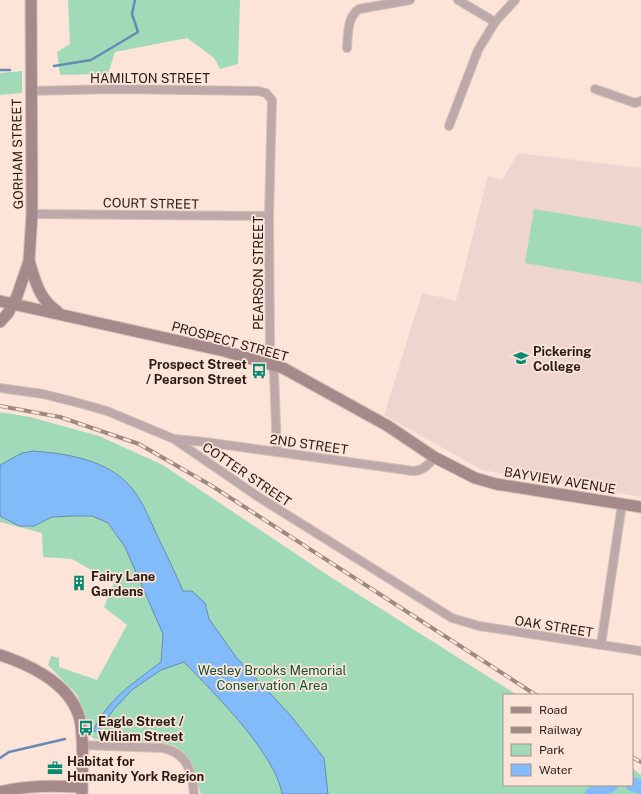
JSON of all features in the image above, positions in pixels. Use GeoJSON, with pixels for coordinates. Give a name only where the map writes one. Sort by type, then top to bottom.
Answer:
{"type":"FeatureCollection","features":[{"type":"Feature","properties":{"kind":"main road","name":"GORHAM STREET"},"geometry":{"type":"LineString","coordinates":[[0,322],[12,305],[23,280],[29,261],[32,214],[31,0]]}},
{"type":"Feature","properties":{"kind":"main road"},"geometry":{"type":"LineString","coordinates":[[29,261],[41,296],[47,304],[62,314]]}},
{"type":"Feature","properties":{"kind":"main road","name":"PROSPECT STREET"},"geometry":{"type":"LineString","coordinates":[[0,301],[12,305],[62,314],[224,351],[284,368],[388,426],[434,457],[475,478]]}},
{"type":"Feature","properties":{"kind":"main road","name":"BAYVIEW AVENUE"},"geometry":{"type":"LineString","coordinates":[[475,478],[496,484],[641,507]]}},
{"type":"Feature","properties":{"kind":"main road"},"geometry":{"type":"LineString","coordinates":[[0,655],[40,672],[55,682],[76,708],[82,726],[82,790],[40,786],[22,787],[0,792]]}},
{"type":"Feature","properties":{"kind":"street"},"geometry":{"type":"LineString","coordinates":[[347,48],[350,22],[355,12],[359,9],[410,0]]}},
{"type":"Feature","properties":{"kind":"street"},"geometry":{"type":"LineString","coordinates":[[458,0],[495,22]]}},
{"type":"Feature","properties":{"kind":"street"},"geometry":{"type":"LineString","coordinates":[[449,126],[478,50],[495,22],[515,0]]}},
{"type":"Feature","properties":{"kind":"street","name":"HAMILTON STREET"},"geometry":{"type":"LineString","coordinates":[[31,91],[114,89],[258,91],[268,95]]}},
{"type":"Feature","properties":{"kind":"street"},"geometry":{"type":"LineString","coordinates":[[595,89],[635,103],[641,101]]}},
{"type":"Feature","properties":{"kind":"street","name":"PEARSON STREET"},"geometry":{"type":"LineString","coordinates":[[268,95],[272,100],[269,216],[272,365],[274,373],[277,452]]}},
{"type":"Feature","properties":{"kind":"street","name":"COURT STREET"},"geometry":{"type":"LineString","coordinates":[[32,214],[269,216]]}},
{"type":"Feature","properties":{"kind":"street","name":"COTTER STREET"},"geometry":{"type":"LineString","coordinates":[[0,388],[43,394],[75,402],[107,412],[174,439],[256,496],[452,618],[463,622]]}},
{"type":"Feature","properties":{"kind":"street","name":"2ND STREET"},"geometry":{"type":"LineString","coordinates":[[174,439],[413,471],[420,471],[434,457]]}},
{"type":"Feature","properties":{"kind":"street"},"geometry":{"type":"LineString","coordinates":[[601,645],[622,504]]}},
{"type":"Feature","properties":{"kind":"street","name":"OAK STREET"},"geometry":{"type":"LineString","coordinates":[[463,622],[486,628],[641,651]]}},
{"type":"Feature","properties":{"kind":"street"},"geometry":{"type":"LineString","coordinates":[[82,745],[163,748],[173,750],[183,757],[189,768],[194,794]]}},
{"type":"Feature","properties":{"kind":"shaded area","name":"Pickering College"},"geometry":{"type":"Polygon","coordinates":[[[518,153],[641,168],[641,497],[482,470],[384,415],[422,293],[456,301],[488,176],[502,180],[518,153]]]}},
{"type":"Feature","properties":{"kind":"green space"},"geometry":{"type":"Polygon","coordinates":[[[68,0],[240,0],[238,64],[220,69],[214,58],[187,38],[115,52],[108,74],[60,75],[57,52],[70,44],[68,0]]]}},
{"type":"Feature","properties":{"kind":"green space"},"geometry":{"type":"Polygon","coordinates":[[[22,71],[22,93],[0,95],[0,73],[22,71]]]}},
{"type":"Feature","properties":{"kind":"green space"},"geometry":{"type":"Polygon","coordinates":[[[534,209],[641,227],[641,283],[525,263],[534,209]]]}},
{"type":"Feature","properties":{"kind":"green space","name":"Wesley Brooks Memorial Conservation Area"},"geometry":{"type":"Polygon","coordinates":[[[0,412],[30,417],[99,436],[163,465],[326,574],[515,694],[503,694],[503,786],[633,786],[633,769],[641,775],[641,794],[201,794],[188,757],[177,747],[166,743],[96,739],[89,736],[85,714],[77,695],[48,665],[51,656],[59,658],[59,667],[97,680],[127,625],[104,607],[114,583],[72,559],[43,557],[42,533],[0,522],[0,412]]]}},
{"type":"Feature","properties":{"kind":"water"},"geometry":{"type":"Polygon","coordinates":[[[33,451],[57,453],[94,462],[116,473],[131,487],[144,506],[183,591],[192,591],[205,603],[209,619],[236,657],[291,716],[324,758],[328,794],[282,794],[277,778],[268,761],[242,724],[184,662],[161,670],[132,690],[115,708],[97,732],[93,731],[106,710],[122,692],[161,662],[163,634],[125,547],[108,523],[92,516],[72,516],[52,517],[34,526],[19,526],[0,516],[0,465],[22,453],[33,451]]]}},
{"type":"Feature","properties":{"kind":"waterway"},"geometry":{"type":"LineString","coordinates":[[54,66],[91,60],[138,32],[132,14],[135,0]]}},
{"type":"Feature","properties":{"kind":"waterway"},"geometry":{"type":"LineString","coordinates":[[0,70],[10,70]]}},
{"type":"Feature","properties":{"kind":"waterway"},"geometry":{"type":"LineString","coordinates":[[0,758],[9,752],[65,739]]}},
{"type":"Feature","properties":{"kind":"waterway"},"geometry":{"type":"LineString","coordinates":[[633,784],[641,787]]}},
{"type":"Feature","properties":{"kind":"waterway"},"geometry":{"type":"LineString","coordinates":[[592,794],[609,786]]}},
{"type":"Feature","properties":{"kind":"railway"},"geometry":{"type":"LineString","coordinates":[[0,406],[60,417],[139,444],[212,486],[534,694]]}},
{"type":"Feature","properties":{"kind":"railway"},"geometry":{"type":"LineString","coordinates":[[633,758],[641,762]]}},
{"type":"Feature","properties":{"kind":"place","name":"Pickering College"},"geometry":{"type":"Point","coordinates":[521,358]}},
{"type":"Feature","properties":{"kind":"place","name":"Prospect Street / Pearson Street"},"geometry":{"type":"Point","coordinates":[259,371]}},
{"type":"Feature","properties":{"kind":"place","name":"Fairy Lane Gardens"},"geometry":{"type":"Point","coordinates":[79,583]}},
{"type":"Feature","properties":{"kind":"place","name":"Eagle Street / Wiliam Street"},"geometry":{"type":"Point","coordinates":[86,728]}},
{"type":"Feature","properties":{"kind":"place","name":"Habitat for Humanity York Region"},"geometry":{"type":"Point","coordinates":[55,768]}}]}
